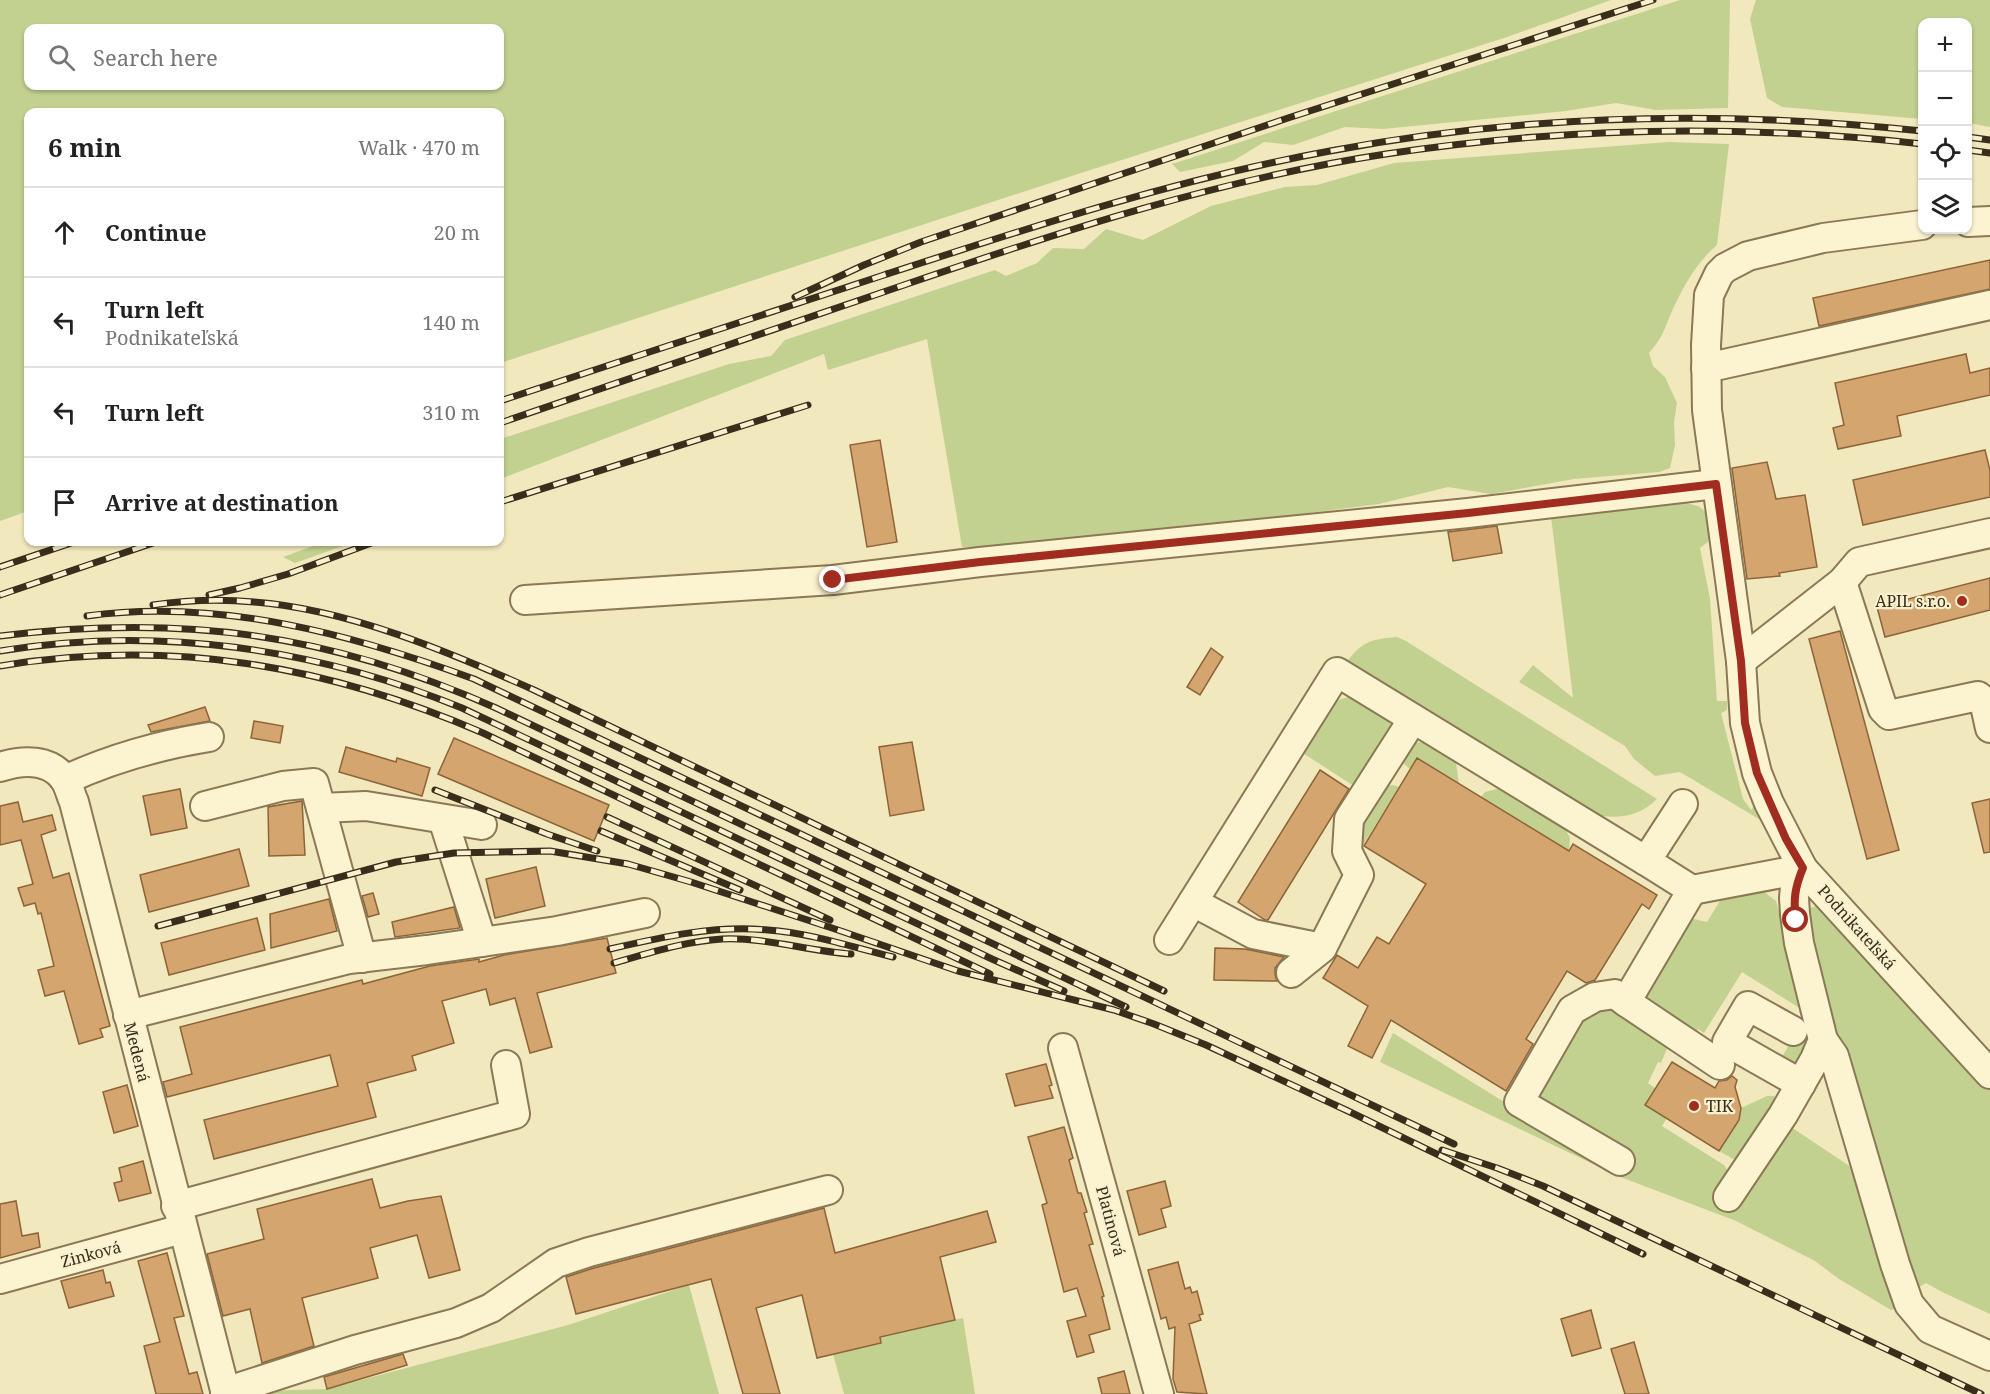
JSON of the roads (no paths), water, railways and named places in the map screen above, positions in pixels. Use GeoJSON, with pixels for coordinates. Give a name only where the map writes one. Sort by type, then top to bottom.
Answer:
{"type":"FeatureCollection","features":[{"type":"Feature","properties":{"kind":"street"},"geometry":{"type":"LineString","coordinates":[[1972,222],[1990,221]]}},
{"type":"Feature","properties":{"kind":"street","name":"Podnikateľská"},"geometry":{"type":"LineString","coordinates":[[1918,226],[1823,238],[1748,256],[1725,268],[1719,274],[1709,295],[1707,410],[1741,661],[1745,723],[1757,773],[1786,839],[1803,868],[1990,1074]]}},
{"type":"Feature","properties":{"kind":"street"},"geometry":{"type":"LineString","coordinates":[[1706,368],[1990,305]]}},
{"type":"Feature","properties":{"kind":"street"},"geometry":{"type":"LineString","coordinates":[[525,600],[833,580],[980,562],[1468,513],[1716,484]]}},
{"type":"Feature","properties":{"kind":"street"},"geometry":{"type":"LineString","coordinates":[[1741,661],[1842,582],[1859,562],[1990,533]]}},
{"type":"Feature","properties":{"kind":"street"},"geometry":{"type":"LineString","coordinates":[[1842,582],[1883,709],[1889,715],[1978,696],[1984,701],[1990,728]]}},
{"type":"Feature","properties":{"kind":"street"},"geometry":{"type":"LineString","coordinates":[[1169,940],[1336,672],[1692,890],[1803,868]]}},
{"type":"Feature","properties":{"kind":"street"},"geometry":{"type":"LineString","coordinates":[[1291,972],[1322,948],[1359,875],[1347,851],[1349,819],[1413,719]]}},
{"type":"Feature","properties":{"kind":"street"},"geometry":{"type":"LineString","coordinates":[[0,767],[33,761],[51,768],[65,780],[85,771],[172,743],[209,736]]}},
{"type":"Feature","properties":{"kind":"street","name":"Medená"},"geometry":{"type":"LineString","coordinates":[[65,780],[74,802],[225,1393]]}},
{"type":"Feature","properties":{"kind":"street"},"geometry":{"type":"LineString","coordinates":[[205,806],[283,786],[314,783],[362,958]]}},
{"type":"Feature","properties":{"kind":"street"},"geometry":{"type":"LineString","coordinates":[[1646,861],[1683,804]]}},
{"type":"Feature","properties":{"kind":"street"},"geometry":{"type":"LineString","coordinates":[[321,808],[366,806],[482,825]]}},
{"type":"Feature","properties":{"kind":"street"},"geometry":{"type":"LineString","coordinates":[[444,819],[482,942]]}},
{"type":"Feature","properties":{"kind":"street"},"geometry":{"type":"LineString","coordinates":[[1803,868],[1796,886],[1795,914],[1823,1040],[1834,1056],[1895,1264],[1909,1304],[1930,1329],[1990,1356]]}},
{"type":"Feature","properties":{"kind":"street"},"geometry":{"type":"LineString","coordinates":[[1626,1002],[1692,890]]}},
{"type":"Feature","properties":{"kind":"street"},"geometry":{"type":"LineString","coordinates":[[1193,902],[1253,934],[1322,948]]}},
{"type":"Feature","properties":{"kind":"street"},"geometry":{"type":"LineString","coordinates":[[128,1015],[362,958],[557,931],[645,913]]}},
{"type":"Feature","properties":{"kind":"street"},"geometry":{"type":"LineString","coordinates":[[1620,1161],[1519,1102],[1572,1010],[1595,998],[1615,994],[1720,1065]]}},
{"type":"Feature","properties":{"kind":"street"},"geometry":{"type":"LineString","coordinates":[[1793,1032],[1748,1006],[1726,1042],[1801,1084]]}},
{"type":"Feature","properties":{"kind":"street"},"geometry":{"type":"LineString","coordinates":[[1728,1197],[1783,1115],[1823,1040]]}},
{"type":"Feature","properties":{"kind":"street","name":"Platinová"},"geometry":{"type":"LineString","coordinates":[[1063,1048],[1158,1394]]}},
{"type":"Feature","properties":{"kind":"street","name":"Zinková"},"geometry":{"type":"LineString","coordinates":[[0,1279],[179,1217],[515,1114],[506,1065]]}},
{"type":"Feature","properties":{"kind":"street"},"geometry":{"type":"LineString","coordinates":[[225,1393],[355,1350],[456,1323],[490,1308],[556,1263],[567,1259],[828,1190]]}},
{"type":"Feature","properties":{"kind":"railway"},"geometry":{"type":"LineString","coordinates":[[795,297],[921,242],[1288,118],[1653,0]]}},
{"type":"Feature","properties":{"kind":"railway"},"geometry":{"type":"LineString","coordinates":[[504,400],[1049,222],[1216,175],[1330,151],[1477,129],[1625,119],[1774,120],[1918,131]]}},
{"type":"Feature","properties":{"kind":"railway"},"geometry":{"type":"LineString","coordinates":[[504,422],[1082,226],[1203,192],[1324,165],[1386,154],[1520,138],[1654,131],[1788,133],[1918,144]]}},
{"type":"Feature","properties":{"kind":"railway"},"geometry":{"type":"LineString","coordinates":[[1972,138],[1990,140]]}},
{"type":"Feature","properties":{"kind":"railway"},"geometry":{"type":"LineString","coordinates":[[1972,151],[1990,153]]}},
{"type":"Feature","properties":{"kind":"railway"},"geometry":{"type":"LineString","coordinates":[[504,501],[808,405]]}},
{"type":"Feature","properties":{"kind":"railway"},"geometry":{"type":"LineString","coordinates":[[0,567],[62,546]]}},
{"type":"Feature","properties":{"kind":"railway"},"geometry":{"type":"LineString","coordinates":[[0,595],[144,546]]}},
{"type":"Feature","properties":{"kind":"railway"},"geometry":{"type":"LineString","coordinates":[[209,595],[288,574],[363,546]]}},
{"type":"Feature","properties":{"kind":"railway"},"geometry":{"type":"LineString","coordinates":[[153,605],[217,600],[290,606],[361,623],[433,647],[534,690],[1164,991]]}},
{"type":"Feature","properties":{"kind":"railway"},"geometry":{"type":"LineString","coordinates":[[87,616],[136,612],[186,612],[235,616],[332,635],[474,679],[1454,1144]]}},
{"type":"Feature","properties":{"kind":"railway"},"geometry":{"type":"LineString","coordinates":[[0,636],[131,627],[193,629],[314,646],[374,662],[434,682],[496,708],[1126,1007]]}},
{"type":"Feature","properties":{"kind":"railway"},"geometry":{"type":"LineString","coordinates":[[0,651],[117,640],[235,647],[350,670],[407,687],[462,708],[1064,991]]}},
{"type":"Feature","properties":{"kind":"railway"},"geometry":{"type":"LineString","coordinates":[[0,666],[63,658],[125,655],[186,657],[246,664],[306,675],[365,690],[424,709],[483,733],[990,974]]}},
{"type":"Feature","properties":{"kind":"railway"},"geometry":{"type":"LineString","coordinates":[[435,790],[597,851]]}},
{"type":"Feature","properties":{"kind":"railway"},"geometry":{"type":"LineString","coordinates":[[607,817],[830,920]]}},
{"type":"Feature","properties":{"kind":"railway"},"geometry":{"type":"LineString","coordinates":[[601,831],[740,890]]}},
{"type":"Feature","properties":{"kind":"railway"},"geometry":{"type":"LineString","coordinates":[[158,926],[396,862],[454,853],[550,851],[628,864],[691,882],[958,971],[1114,1010],[1154,1024],[1206,1045],[1348,1111],[1643,1254]]}},
{"type":"Feature","properties":{"kind":"railway"},"geometry":{"type":"LineString","coordinates":[[610,949],[688,933],[748,929],[799,934],[893,957]]}},
{"type":"Feature","properties":{"kind":"railway"},"geometry":{"type":"LineString","coordinates":[[614,963],[681,945],[722,939],[754,940],[851,954]]}},
{"type":"Feature","properties":{"kind":"railway"},"geometry":{"type":"LineString","coordinates":[[1442,1150],[1543,1186],[1981,1394]]}},
{"type":"Feature","properties":{"kind":"place","name":"APIL s.r.o."},"geometry":{"type":"Point","coordinates":[1962,601]}},
{"type":"Feature","properties":{"kind":"place","name":"TIK"},"geometry":{"type":"Point","coordinates":[1694,1106]}}]}
